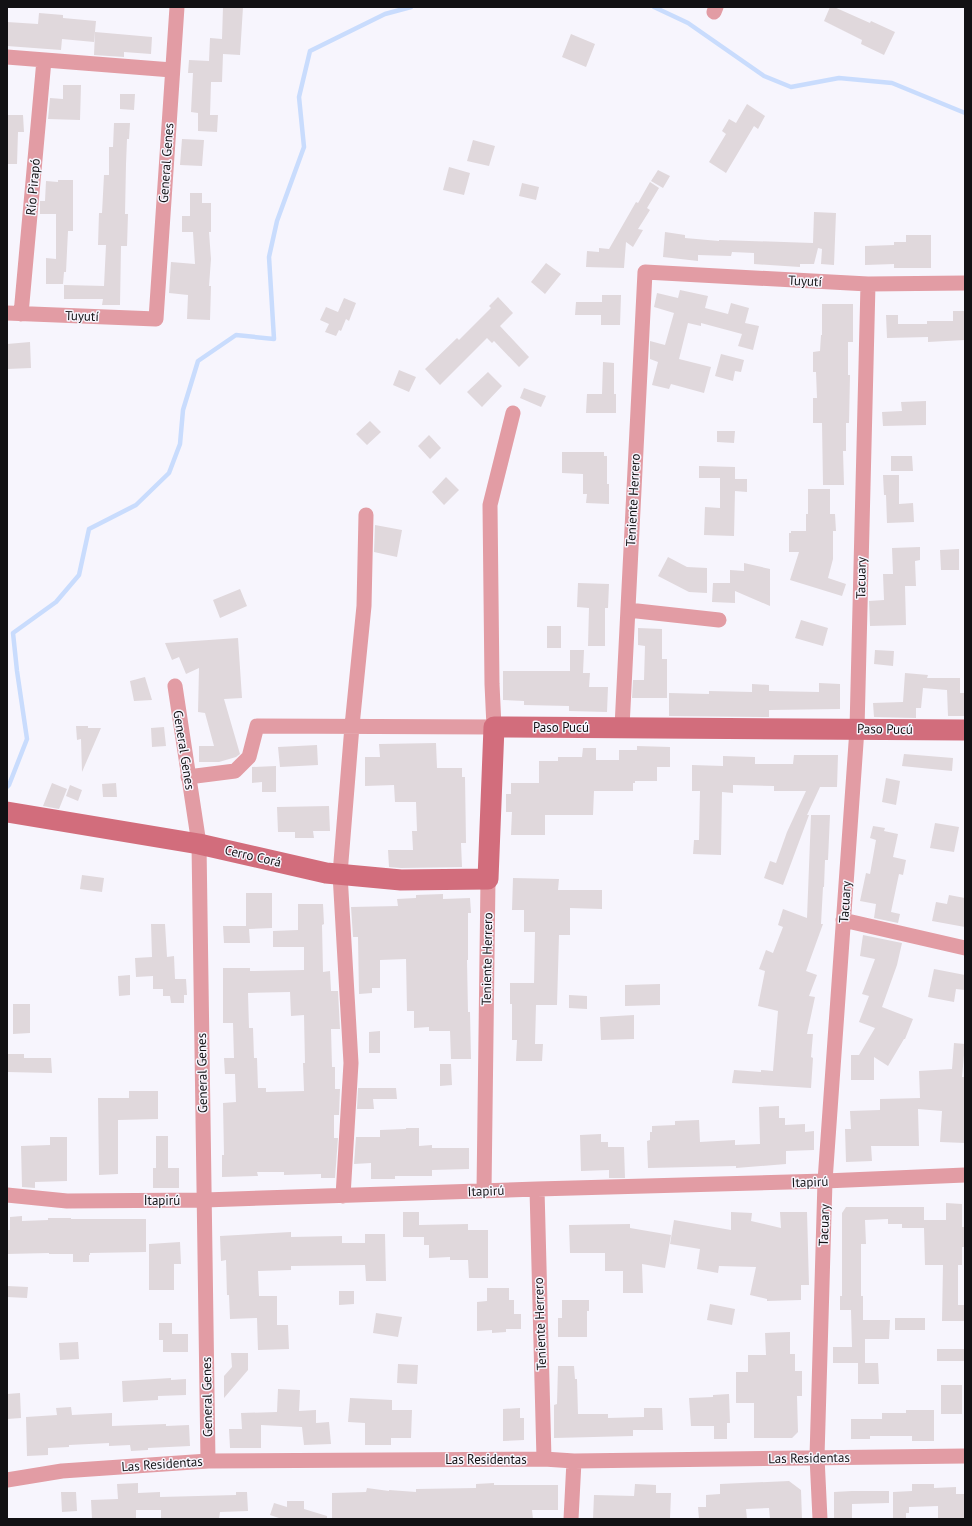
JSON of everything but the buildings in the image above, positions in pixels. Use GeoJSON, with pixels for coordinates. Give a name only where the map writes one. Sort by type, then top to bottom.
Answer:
{"type":"FeatureCollection","features":[{"type":"Feature","properties":{"kind":"main road","name":"Paso Pucú"},"geometry":{"type":"LineString","coordinates":[[494,727],[965,730]]}},
{"type":"Feature","properties":{"kind":"main road","name":"Teniente Herrero"},"geometry":{"type":"LineString","coordinates":[[488,879],[494,727]]}},
{"type":"Feature","properties":{"kind":"main road","name":"Cerro Corá"},"geometry":{"type":"LineString","coordinates":[[13,813],[198,844],[326,873],[401,880],[488,879]]}},
{"type":"Feature","properties":{"kind":"street","name":"General Genes"},"geometry":{"type":"LineString","coordinates":[[156,319],[176,7]]}},
{"type":"Feature","properties":{"kind":"street"},"geometry":{"type":"LineString","coordinates":[[7,58],[172,70]]}},
{"type":"Feature","properties":{"kind":"street","name":"Río Pirapó"},"geometry":{"type":"LineString","coordinates":[[14,313],[44,60]]}},
{"type":"Feature","properties":{"kind":"street","name":"Tuyutí"},"geometry":{"type":"LineString","coordinates":[[645,272],[868,284],[965,283]]}},
{"type":"Feature","properties":{"kind":"street","name":"Teniente Herrero"},"geometry":{"type":"LineString","coordinates":[[622,727],[645,272]]}},
{"type":"Feature","properties":{"kind":"street","name":"Tacuary"},"geometry":{"type":"LineString","coordinates":[[820,1519],[817,1457],[825,1181],[857,729],[868,284]]}},
{"type":"Feature","properties":{"kind":"street","name":"Tuyutí"},"geometry":{"type":"LineString","coordinates":[[14,313],[156,319]]}},
{"type":"Feature","properties":{"kind":"street"},"geometry":{"type":"LineString","coordinates":[[494,727],[492,684],[490,505],[514,413]]}},
{"type":"Feature","properties":{"kind":"street"},"geometry":{"type":"LineString","coordinates":[[344,1196],[351,1062],[340,874],[352,726],[364,606],[366,515]]}},
{"type":"Feature","properties":{"kind":"street"},"geometry":{"type":"LineString","coordinates":[[628,610],[719,620]]}},
{"type":"Feature","properties":{"kind":"street","name":"General Genes"},"geometry":{"type":"LineString","coordinates":[[175,686],[198,844],[208,1461]]}},
{"type":"Feature","properties":{"kind":"street","name":"Paso Pucú"},"geometry":{"type":"LineString","coordinates":[[188,777],[235,771],[249,757],[257,726],[494,727]]}},
{"type":"Feature","properties":{"kind":"street","name":"Teniente Herrero"},"geometry":{"type":"LineString","coordinates":[[484,1191],[488,879]]}},
{"type":"Feature","properties":{"kind":"street"},"geometry":{"type":"LineString","coordinates":[[843,920],[965,948]]}},
{"type":"Feature","properties":{"kind":"street","name":"Itapirú"},"geometry":{"type":"LineString","coordinates":[[7,1195],[67,1201],[204,1200],[825,1181],[965,1175]]}},
{"type":"Feature","properties":{"kind":"street","name":"Teniente Herrero"},"geometry":{"type":"LineString","coordinates":[[537,1189],[544,1459]]}},
{"type":"Feature","properties":{"kind":"street","name":"Las Residentas"},"geometry":{"type":"LineString","coordinates":[[7,1480],[62,1471],[208,1461],[544,1459],[574,1461],[965,1456]]}},
{"type":"Feature","properties":{"kind":"street"},"geometry":{"type":"LineString","coordinates":[[571,1519],[574,1461]]}},
{"type":"Feature","properties":{"kind":"waterway"},"geometry":{"type":"LineString","coordinates":[[7,787],[27,739],[13,633],[56,602],[79,575],[89,529],[136,505],[169,473],[180,444],[183,410],[198,361],[236,335],[274,339],[269,257],[277,221],[304,147],[299,97],[310,51],[385,14],[411,7]]}},
{"type":"Feature","properties":{"kind":"waterway"},"geometry":{"type":"LineString","coordinates":[[654,7],[688,23],[764,76],[791,87],[839,78],[892,83],[965,113]]}}]}
